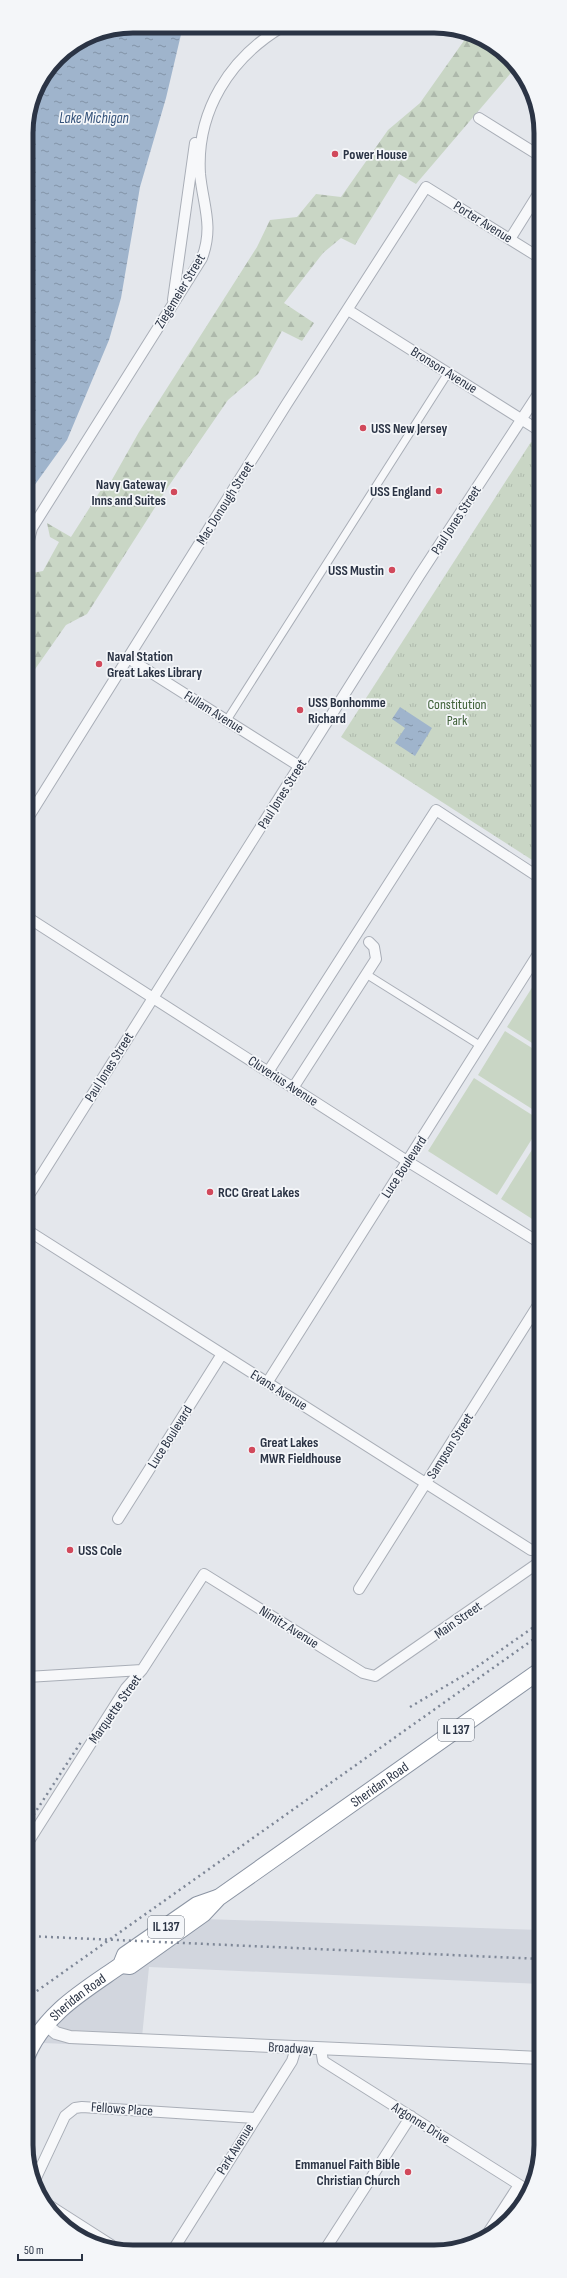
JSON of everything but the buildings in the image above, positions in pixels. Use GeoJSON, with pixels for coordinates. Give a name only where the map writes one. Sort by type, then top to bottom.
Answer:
{"type":"FeatureCollection","features":[{"type":"Feature","properties":{"kind":"highway","name":"Sheridan Road"},"geometry":{"type":"LineString","coordinates":[[33,2045],[45,2024],[65,2004],[121,1965],[130,1966],[203,1914],[218,1898],[534,1675]]}},
{"type":"Feature","properties":{"kind":"street","name":"Ziegemeier Street"},"geometry":{"type":"LineString","coordinates":[[33,526],[202,258],[206,247],[208,217],[203,194],[200,160],[202,140],[211,105],[234,66],[252,48],[273,33]]}},
{"type":"Feature","properties":{"kind":"street"},"geometry":{"type":"LineString","coordinates":[[173,304],[197,130],[211,105]]}},
{"type":"Feature","properties":{"kind":"street"},"geometry":{"type":"LineString","coordinates":[[479,118],[534,152]]}},
{"type":"Feature","properties":{"kind":"street","name":"Porter Avenue"},"geometry":{"type":"LineString","coordinates":[[426,187],[534,254]]}},
{"type":"Feature","properties":{"kind":"street","name":"Mac Donough Street"},"geometry":{"type":"LineString","coordinates":[[33,810],[282,411],[426,187]]}},
{"type":"Feature","properties":{"kind":"street"},"geometry":{"type":"LineString","coordinates":[[510,239],[534,201]]}},
{"type":"Feature","properties":{"kind":"street","name":"Bronson Avenue"},"geometry":{"type":"LineString","coordinates":[[348,310],[534,427]]}},
{"type":"Feature","properties":{"kind":"street"},"geometry":{"type":"LineString","coordinates":[[227,720],[448,373]]}},
{"type":"Feature","properties":{"kind":"street","name":"Paul Jones Street"},"geometry":{"type":"LineString","coordinates":[[33,1188],[419,576],[534,401]]}},
{"type":"Feature","properties":{"kind":"street","name":"Fullam Avenue"},"geometry":{"type":"LineString","coordinates":[[128,658],[300,766]]}},
{"type":"Feature","properties":{"kind":"street"},"geometry":{"type":"LineString","coordinates":[[268,1072],[436,810],[534,874]]}},
{"type":"Feature","properties":{"kind":"street","name":"Cluverius Avenue"},"geometry":{"type":"LineString","coordinates":[[33,921],[407,1161],[534,1239]]}},
{"type":"Feature","properties":{"kind":"street"},"geometry":{"type":"LineString","coordinates":[[293,1088],[366,974],[376,955],[374,947],[369,942]]}},
{"type":"Feature","properties":{"kind":"street","name":"Luce Boulevard"},"geometry":{"type":"LineString","coordinates":[[267,1383],[534,960]]}},
{"type":"Feature","properties":{"kind":"street"},"geometry":{"type":"LineString","coordinates":[[366,974],[480,1046]]}},
{"type":"Feature","properties":{"kind":"street","name":"Evans Avenue"},"geometry":{"type":"LineString","coordinates":[[33,1234],[531,1550]]}},
{"type":"Feature","properties":{"kind":"street","name":"Sampson Street"},"geometry":{"type":"LineString","coordinates":[[359,1590],[534,1312]]}},
{"type":"Feature","properties":{"kind":"street","name":"Luce Boulevard"},"geometry":{"type":"LineString","coordinates":[[118,1519],[222,1354]]}},
{"type":"Feature","properties":{"kind":"street","name":"Main Street"},"geometry":{"type":"LineString","coordinates":[[375,1676],[534,1567]]}},
{"type":"Feature","properties":{"kind":"street","name":"Nimitz Avenue"},"geometry":{"type":"LineString","coordinates":[[204,1574],[362,1673],[375,1676]]}},
{"type":"Feature","properties":{"kind":"street","name":"Marquette Street"},"geometry":{"type":"LineString","coordinates":[[33,1835],[126,1688],[142,1670],[204,1574]]}},
{"type":"Feature","properties":{"kind":"street"},"geometry":{"type":"LineString","coordinates":[[33,1677],[142,1670]]}},
{"type":"Feature","properties":{"kind":"street","name":"Broadway"},"geometry":{"type":"LineString","coordinates":[[45,2024],[56,2033],[70,2037],[534,2058]]}},
{"type":"Feature","properties":{"kind":"street","name":"Park Avenue"},"geometry":{"type":"LineString","coordinates":[[176,2245],[292,2061],[296,2048]]}},
{"type":"Feature","properties":{"kind":"street","name":"Argonne Drive"},"geometry":{"type":"LineString","coordinates":[[321,2049],[323,2060],[524,2189]]}},
{"type":"Feature","properties":{"kind":"street","name":"Fellows Place"},"geometry":{"type":"LineString","coordinates":[[37,2175],[65,2116],[75,2108],[82,2107],[255,2118]]}},
{"type":"Feature","properties":{"kind":"street"},"geometry":{"type":"LineString","coordinates":[[328,2245],[411,2116]]}},
{"type":"Feature","properties":{"kind":"street"},"geometry":{"type":"LineString","coordinates":[[493,2226],[519,2185]]}},
{"type":"Feature","properties":{"kind":"street"},"geometry":{"type":"LineString","coordinates":[[59,2212],[97,2238]]}},
{"type":"Feature","properties":{"kind":"shaded area"},"geometry":{"type":"Polygon","coordinates":[[[205,1919],[534,1930],[534,1984],[149,1967],[141,2047],[43,2043],[33,2065],[33,2021],[61,2015],[135,1964],[205,1919]]]}},
{"type":"Feature","properties":{"kind":"shaded area"},"geometry":{"type":"Polygon","coordinates":[[[45,2193],[53,2199],[51,2202],[45,2193]]]}},
{"type":"Feature","properties":{"kind":"green space"},"geometry":{"type":"Polygon","coordinates":[[[466,38],[484,46],[505,62],[512,71],[416,184],[399,174],[355,245],[341,238],[323,253],[284,303],[314,323],[302,341],[282,331],[258,374],[228,400],[168,487],[87,614],[66,625],[33,672],[33,573],[43,571],[59,542],[50,537],[47,523],[71,537],[106,482],[109,485],[139,432],[257,247],[270,220],[297,217],[316,194],[341,197],[388,130],[420,103],[466,38]]]}},
{"type":"Feature","properties":{"kind":"green space","name":"Constitution Park"},"geometry":{"type":"Polygon","coordinates":[[[531,442],[534,444],[534,861],[341,737],[531,442]]]}},
{"type":"Feature","properties":{"kind":"green space"},"geometry":{"type":"Polygon","coordinates":[[[534,984],[534,1044],[507,1027],[534,984]]]}},
{"type":"Feature","properties":{"kind":"green space"},"geometry":{"type":"Polygon","coordinates":[[[505,1031],[534,1049],[534,1110],[478,1075],[505,1031]]]}},
{"type":"Feature","properties":{"kind":"green space"},"geometry":{"type":"Polygon","coordinates":[[[474,1078],[534,1116],[534,1136],[497,1195],[428,1151],[474,1078]]]}},
{"type":"Feature","properties":{"kind":"green space"},"geometry":{"type":"Polygon","coordinates":[[[534,1147],[534,1220],[501,1199],[534,1147]]]}},
{"type":"Feature","properties":{"kind":"water","name":"Lake Michigan"},"geometry":{"type":"Polygon","coordinates":[[[127,33],[181,33],[166,98],[140,187],[121,298],[109,340],[67,440],[33,487],[33,127],[36,107],[46,83],[62,62],[89,43],[101,38],[127,33]]]}},
{"type":"Feature","properties":{"kind":"water"},"geometry":{"type":"Polygon","coordinates":[[[400,707],[432,728],[415,756],[395,743],[405,728],[392,719],[400,707]]]}},
{"type":"Feature","properties":{"kind":"railway"},"geometry":{"type":"LineString","coordinates":[[410,1707],[468,1673],[534,1627]]}},
{"type":"Feature","properties":{"kind":"railway"},"geometry":{"type":"LineString","coordinates":[[33,1994],[534,1639]]}},
{"type":"Feature","properties":{"kind":"railway"},"geometry":{"type":"LineString","coordinates":[[33,1816],[81,1742]]}},
{"type":"Feature","properties":{"kind":"railway"},"geometry":{"type":"LineString","coordinates":[[33,1936],[534,1959]]}},
{"type":"Feature","properties":{"kind":"place","name":"Power House"},"geometry":{"type":"Point","coordinates":[335,154]}},
{"type":"Feature","properties":{"kind":"place","name":"USS New Jersey"},"geometry":{"type":"Point","coordinates":[363,428]}},
{"type":"Feature","properties":{"kind":"place","name":"USS England"},"geometry":{"type":"Point","coordinates":[439,491]}},
{"type":"Feature","properties":{"kind":"place","name":"Navy Gateway Inns and Suites"},"geometry":{"type":"Point","coordinates":[174,492]}},
{"type":"Feature","properties":{"kind":"place","name":"USS Mustin"},"geometry":{"type":"Point","coordinates":[392,570]}},
{"type":"Feature","properties":{"kind":"place","name":"Naval Station Great Lakes Library"},"geometry":{"type":"Point","coordinates":[99,664]}},
{"type":"Feature","properties":{"kind":"place","name":"USS Bonhomme Richard"},"geometry":{"type":"Point","coordinates":[300,710]}},
{"type":"Feature","properties":{"kind":"place","name":"RCC Great Lakes"},"geometry":{"type":"Point","coordinates":[210,1192]}},
{"type":"Feature","properties":{"kind":"place","name":"Great Lakes MWR Fieldhouse"},"geometry":{"type":"Point","coordinates":[252,1450]}},
{"type":"Feature","properties":{"kind":"place","name":"USS Cole"},"geometry":{"type":"Point","coordinates":[70,1550]}},
{"type":"Feature","properties":{"kind":"place","name":"Emmanuel Faith Bible Christian Church"},"geometry":{"type":"Point","coordinates":[408,2172]}}]}
